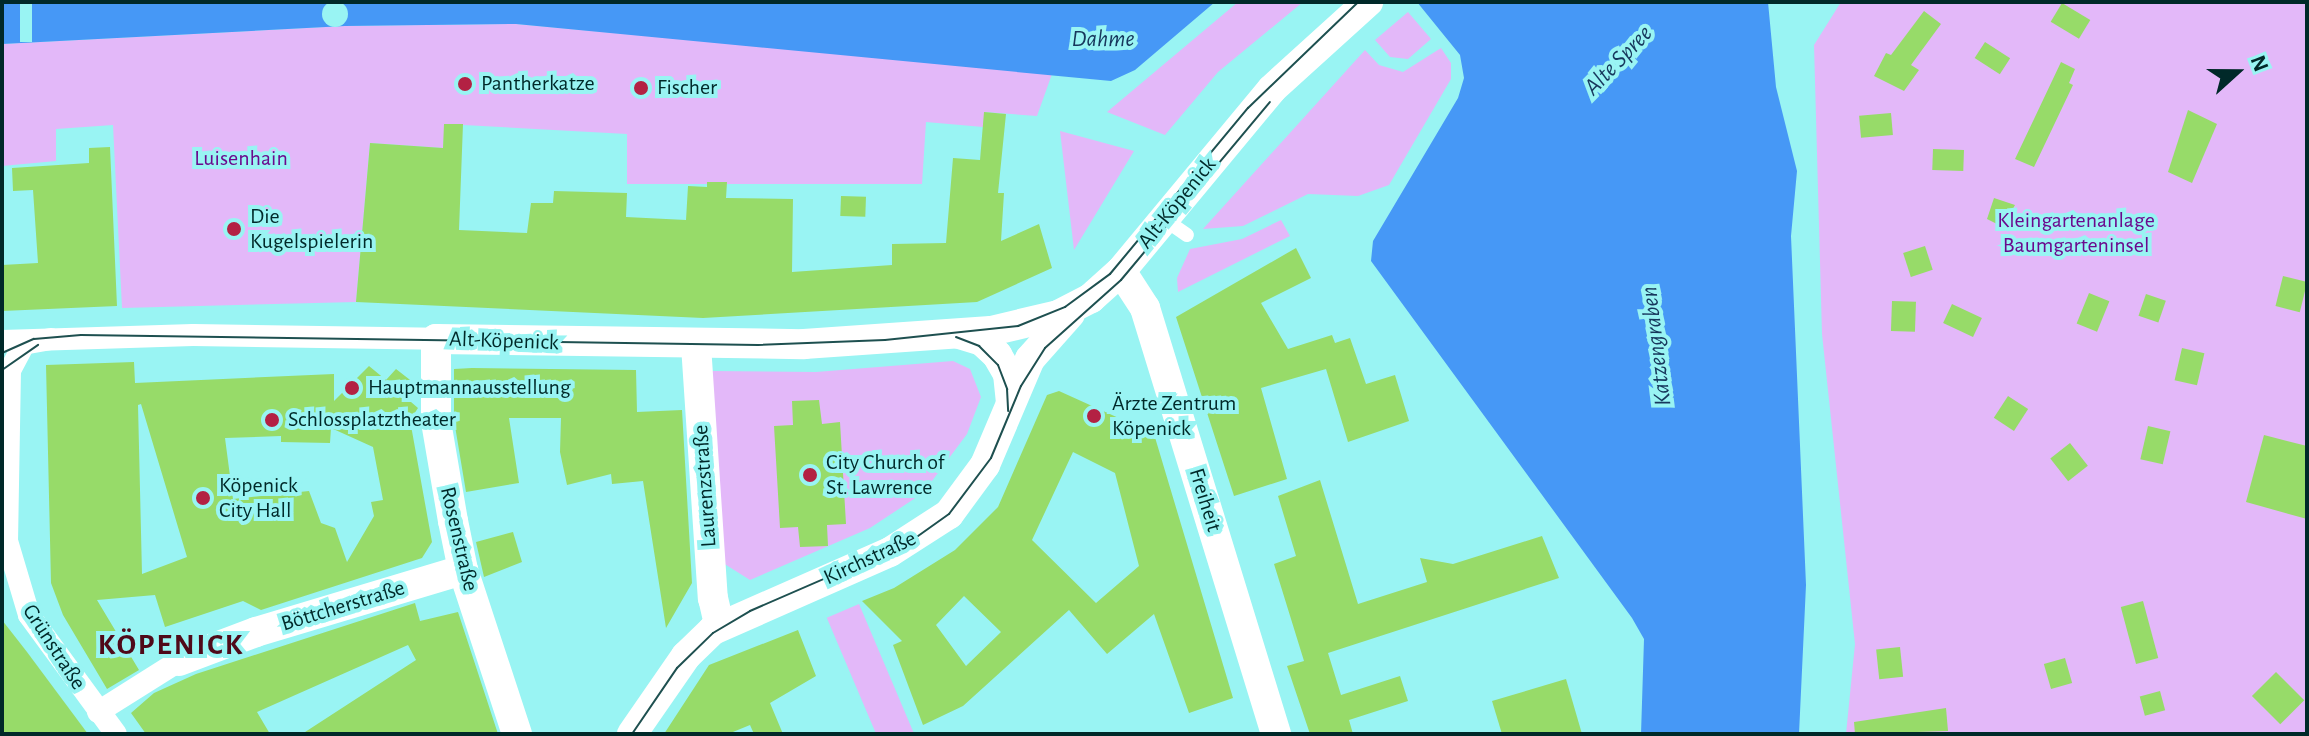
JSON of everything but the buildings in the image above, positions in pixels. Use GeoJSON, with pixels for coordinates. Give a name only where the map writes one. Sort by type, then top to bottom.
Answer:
{"type":"FeatureCollection","features":[{"type":"Feature","properties":{"kind":"street","name":"Alt-Köpenick"},"geometry":{"type":"LineString","coordinates":[[2,341],[436,339],[696,345],[957,333],[1032,323],[1091,298],[1175,227],[1272,89],[1365,5]]}},
{"type":"Feature","properties":{"kind":"street","name":"Freiheit"},"geometry":{"type":"LineString","coordinates":[[1121,271],[1145,308],[1276,734]]}},
{"type":"Feature","properties":{"kind":"street","name":"Kirchstraße"},"geometry":{"type":"LineString","coordinates":[[632,734],[686,656],[719,625],[890,552],[939,523],[979,476],[1011,401],[1043,341],[1091,298]]}},
{"type":"Feature","properties":{"kind":"street","name":"Alt-Köpenick"},"geometry":{"type":"LineString","coordinates":[[957,333],[982,341],[997,355],[1008,374],[1011,401]]}},
{"type":"Feature","properties":{"kind":"street","name":"Grünstraße"},"geometry":{"type":"LineString","coordinates":[[51,339],[24,344],[10,370],[7,541],[29,615],[116,734]]}},
{"type":"Feature","properties":{"kind":"street","name":"Rosenstraße"},"geometry":{"type":"LineString","coordinates":[[436,339],[436,422],[463,570],[517,734]]}},
{"type":"Feature","properties":{"kind":"street","name":"Laurenzstraße"},"geometry":{"type":"LineString","coordinates":[[696,345],[719,625]]}},
{"type":"Feature","properties":{"kind":"street","name":"Böttcherstraße"},"geometry":{"type":"LineString","coordinates":[[98,712],[179,661],[256,632],[463,570]]}},
{"type":"Feature","properties":{"kind":"lane","name":"Alt-Köpenick"},"geometry":{"type":"LineString","coordinates":[[2,353],[27,341],[51,339]]}},
{"type":"Feature","properties":{"kind":"green space"},"geometry":{"type":"Polygon","coordinates":[[[1238,2],[1303,2],[1218,72],[1165,135],[1107,112],[1238,2]]]}},
{"type":"Feature","properties":{"kind":"green space","name":"Kleingartenanlage Baumgarteninsel"},"geometry":{"type":"Polygon","coordinates":[[[1841,2],[2307,2],[2307,734],[1846,734],[1855,644],[1822,334],[1814,45],[1841,2]]]}},
{"type":"Feature","properties":{"kind":"green space"},"geometry":{"type":"Polygon","coordinates":[[[1408,12],[1431,39],[1408,59],[1390,57],[1375,40],[1408,12]]]}},
{"type":"Feature","properties":{"kind":"green space","name":"Luisenhain"},"geometry":{"type":"Polygon","coordinates":[[[516,24],[1052,74],[1037,116],[985,112],[983,127],[926,122],[922,184],[627,184],[627,134],[445,124],[443,148],[370,143],[356,302],[122,308],[113,125],[56,129],[56,161],[2,166],[2,44],[345,26],[516,24]]]}},
{"type":"Feature","properties":{"kind":"green space"},"geometry":{"type":"Polygon","coordinates":[[[1441,48],[1451,63],[1451,79],[1389,185],[1358,196],[1308,194],[1243,226],[1203,229],[1365,50],[1379,65],[1403,72],[1441,48]]]}},
{"type":"Feature","properties":{"kind":"green space"},"geometry":{"type":"Polygon","coordinates":[[[1060,131],[1134,151],[1074,250],[1060,131]]]}},
{"type":"Feature","properties":{"kind":"green space"},"geometry":{"type":"Polygon","coordinates":[[[1281,220],[1290,236],[1178,292],[1177,278],[1190,249],[1242,239],[1281,220]]]}},
{"type":"Feature","properties":{"kind":"green space"},"geometry":{"type":"Polygon","coordinates":[[[953,361],[970,369],[981,397],[967,434],[923,493],[870,528],[750,580],[723,563],[711,371],[816,372],[953,361]]]}},
{"type":"Feature","properties":{"kind":"green space"},"geometry":{"type":"Polygon","coordinates":[[[859,604],[914,734],[876,734],[827,618],[859,604]]]}},
{"type":"Feature","properties":{"kind":"water","name":"Dahme"},"geometry":{"type":"Polygon","coordinates":[[[2,2],[1215,2],[1135,70],[1111,81],[516,24],[345,26],[2,44],[2,2]]]}},
{"type":"Feature","properties":{"kind":"water"},"geometry":{"type":"Polygon","coordinates":[[[1417,2],[1768,2],[1776,87],[1797,171],[1791,236],[1806,585],[1799,734],[1641,734],[1644,639],[1632,618],[1371,261],[1373,241],[1458,98],[1464,78],[1460,55],[1417,2]]]}},
{"type":"Feature","properties":{"kind":"pier"},"geometry":{"type":"Polygon","coordinates":[[[335,1],[344,5],[348,14],[344,23],[335,27],[326,23],[322,14],[326,5],[335,1]]]}},
{"type":"Feature","properties":{"kind":"pier"},"geometry":{"type":"Polygon","coordinates":[[[20,2],[32,2],[32,42],[20,42],[20,2]]]}},
{"type":"Feature","properties":{"kind":"tram line"},"geometry":{"type":"LineString","coordinates":[[2,353],[34,339],[81,335],[758,345],[885,340],[1018,326],[1065,307],[1110,274],[1248,108],[1358,2]]}},
{"type":"Feature","properties":{"kind":"tram line"},"geometry":{"type":"LineString","coordinates":[[632,734],[677,668],[713,633],[750,611],[911,541],[949,514],[991,458],[1021,386],[1045,348],[1121,280],[1270,102]]}},
{"type":"Feature","properties":{"kind":"tram line"},"geometry":{"type":"LineString","coordinates":[[956,337],[979,346],[998,365],[1007,389],[1008,411]]}},
{"type":"Feature","properties":{"kind":"tram line"},"geometry":{"type":"LineString","coordinates":[[2,370],[38,345]]}},
{"type":"Feature","properties":{"kind":"place","name":"Pantherkatze"},"geometry":{"type":"Point","coordinates":[465,84]}},
{"type":"Feature","properties":{"kind":"place","name":"Fischer"},"geometry":{"type":"Point","coordinates":[641,88]}},
{"type":"Feature","properties":{"kind":"place","name":"Die Kugelspielerin"},"geometry":{"type":"Point","coordinates":[234,229]}},
{"type":"Feature","properties":{"kind":"place","name":"Hauptmannausstellung"},"geometry":{"type":"Point","coordinates":[352,388]}},
{"type":"Feature","properties":{"kind":"place","name":"Ärzte Zentrum Köpenick"},"geometry":{"type":"Point","coordinates":[1094,416]}},
{"type":"Feature","properties":{"kind":"place","name":"Schlossplatztheater"},"geometry":{"type":"Point","coordinates":[272,420]}},
{"type":"Feature","properties":{"kind":"place","name":"City Church of St. Lawrence"},"geometry":{"type":"Point","coordinates":[810,475]}},
{"type":"Feature","properties":{"kind":"place","name":"Köpenick City Hall"},"geometry":{"type":"Point","coordinates":[203,498]}},
{"type":"Feature","properties":{"kind":"district","name":"KÖPENICK"},"geometry":{"type":"Point","coordinates":[171,645]}},
{"type":"Feature","properties":{"kind":"water label","name":"Alte Spree"},"geometry":{"type":"Point","coordinates":[1619,61]}},
{"type":"Feature","properties":{"kind":"water label","name":"Katzengraben"},"geometry":{"type":"Point","coordinates":[1657,346]}}]}
